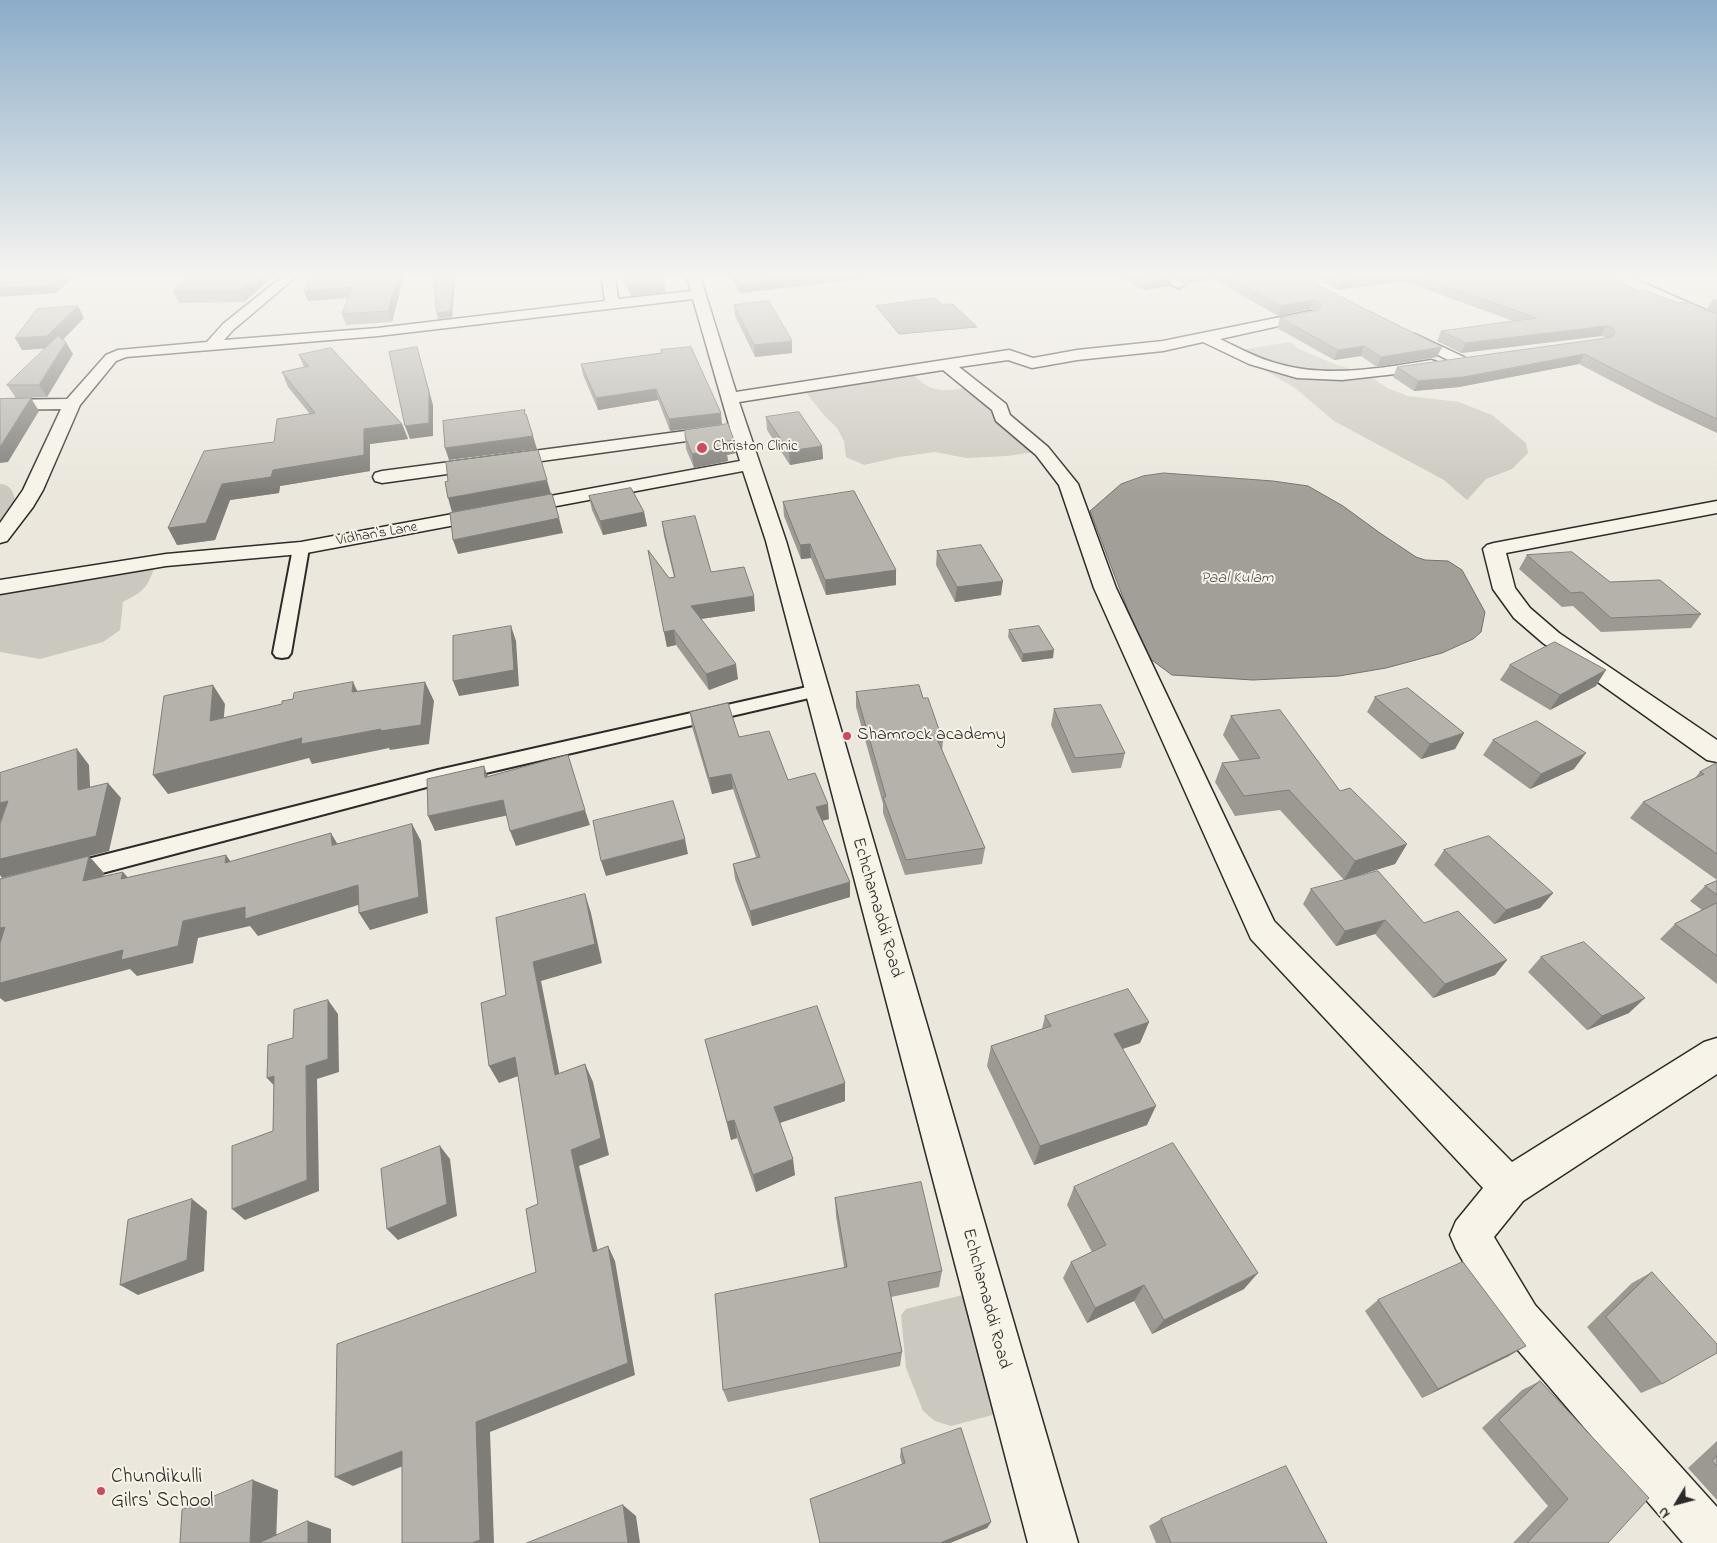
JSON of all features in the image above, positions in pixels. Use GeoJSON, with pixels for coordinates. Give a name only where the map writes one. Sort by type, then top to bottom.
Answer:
{"type":"FeatureCollection","features":[{"type":"Feature","properties":{"kind":"street"},"geometry":{"type":"LineString","coordinates":[[0,537],[23,507],[33,490],[72,404],[111,358],[123,353],[186,348]]}},
{"type":"Feature","properties":{"kind":"street","name":"Echchamaddi Road"},"geometry":{"type":"LineString","coordinates":[[715,348],[739,429],[776,541],[1053,1543]]}},
{"type":"Feature","properties":{"kind":"street"},"geometry":{"type":"LineString","coordinates":[[731,398],[1009,355],[1032,363],[1077,355],[1144,348]]}},
{"type":"Feature","properties":{"kind":"street"},"geometry":{"type":"LineString","coordinates":[[1228,348],[1254,361],[1286,371],[1329,376],[1372,374],[1478,358]]}},
{"type":"Feature","properties":{"kind":"street"},"geometry":{"type":"LineString","coordinates":[[1435,348],[1459,360]]}},
{"type":"Feature","properties":{"kind":"street"},"geometry":{"type":"LineString","coordinates":[[946,365],[1000,408],[1002,416],[1042,451],[1068,484],[1104,588],[1262,930],[1509,1187]]}},
{"type":"Feature","properties":{"kind":"street"},"geometry":{"type":"LineString","coordinates":[[0,405],[72,404]]}},
{"type":"Feature","properties":{"kind":"street"},"geometry":{"type":"LineString","coordinates":[[382,477],[739,429]]}},
{"type":"Feature","properties":{"kind":"street","name":"Vidhan's Lane"},"geometry":{"type":"LineString","coordinates":[[0,587],[166,560],[301,548],[752,464]]}},
{"type":"Feature","properties":{"kind":"street"},"geometry":{"type":"LineString","coordinates":[[0,508],[23,507]]}},
{"type":"Feature","properties":{"kind":"street"},"geometry":{"type":"LineString","coordinates":[[1717,507],[1494,549],[1504,589],[1522,613],[1551,638],[1717,753]]}},
{"type":"Feature","properties":{"kind":"street"},"geometry":{"type":"LineString","coordinates":[[1716,1543],[1520,1320],[1489,1271],[1470,1236],[1509,1187],[1717,1054]]}},
{"type":"Feature","properties":{"kind":"lane"},"geometry":{"type":"LineString","coordinates":[[282,653],[301,548]]}},
{"type":"Feature","properties":{"kind":"lane"},"geometry":{"type":"LineString","coordinates":[[49,878],[438,778],[816,691]]}},
{"type":"Feature","properties":{"kind":"shaded area"},"geometry":{"type":"Polygon","coordinates":[[[1252,348],[1298,348],[1337,365],[1366,373],[1387,388],[1408,396],[1459,402],[1492,415],[1526,443],[1528,453],[1512,469],[1486,479],[1467,500],[1444,480],[1334,421],[1295,388],[1232,351],[1252,348]]]}},
{"type":"Feature","properties":{"kind":"shaded area"},"geometry":{"type":"Polygon","coordinates":[[[910,370],[923,384],[938,390],[953,390],[972,386],[1042,451],[1007,456],[966,458],[935,452],[899,457],[864,465],[846,457],[844,441],[837,428],[823,414],[802,387],[910,370]]]}},
{"type":"Feature","properties":{"kind":"shaded area"},"geometry":{"type":"Polygon","coordinates":[[[0,484],[9,487],[15,501],[23,507],[0,537],[0,484]]]}},
{"type":"Feature","properties":{"kind":"shaded area"},"geometry":{"type":"Polygon","coordinates":[[[156,562],[145,587],[123,602],[120,630],[103,642],[40,659],[0,652],[0,587],[156,562]]]}},
{"type":"Feature","properties":{"kind":"shaded area"},"geometry":{"type":"Polygon","coordinates":[[[983,1290],[1015,1409],[951,1426],[935,1421],[923,1411],[906,1368],[901,1315],[906,1309],[983,1290]]]}},
{"type":"Feature","properties":{"kind":"water","name":"Paal Kulam"},"geometry":{"type":"Polygon","coordinates":[[[1164,473],[1273,481],[1308,486],[1343,506],[1416,557],[1425,560],[1448,561],[1462,570],[1485,612],[1481,632],[1473,639],[1442,653],[1386,668],[1339,676],[1253,680],[1172,675],[1145,655],[1090,511],[1121,484],[1143,476],[1164,473]]]}},
{"type":"Feature","properties":{"kind":"building"},"geometry":{"type":"Polygon","coordinates":[[[46,348],[62,348],[39,385],[7,385],[46,348]]]}},
{"type":"Feature","properties":{"kind":"building"},"geometry":{"type":"Polygon","coordinates":[[[331,348],[402,424],[364,429],[364,455],[273,470],[271,477],[222,484],[206,523],[168,528],[204,451],[274,442],[277,419],[315,413],[282,372],[309,366],[299,355],[331,348]]]}},
{"type":"Feature","properties":{"kind":"building"},"geometry":{"type":"Polygon","coordinates":[[[417,348],[429,392],[429,423],[405,426],[389,352],[417,348]]]}},
{"type":"Feature","properties":{"kind":"building"},"geometry":{"type":"Polygon","coordinates":[[[691,348],[721,413],[669,419],[656,389],[596,398],[581,364],[662,353],[661,350],[691,348]]]}},
{"type":"Feature","properties":{"kind":"building"},"geometry":{"type":"Polygon","coordinates":[[[1334,348],[1351,348],[1338,350],[1334,348]]]}},
{"type":"Feature","properties":{"kind":"building"},"geometry":{"type":"Polygon","coordinates":[[[1367,348],[1436,348],[1381,357],[1367,348]]]}},
{"type":"Feature","properties":{"kind":"building"},"geometry":{"type":"Polygon","coordinates":[[[1535,348],[1717,348],[1717,419],[1584,354],[1464,377],[1418,381],[1397,367],[1535,348]]]}},
{"type":"Feature","properties":{"kind":"building"},"geometry":{"type":"Polygon","coordinates":[[[31,398],[0,447],[0,399],[31,398]]]}},
{"type":"Feature","properties":{"kind":"building"},"geometry":{"type":"Polygon","coordinates":[[[525,410],[524,414],[526,414],[533,436],[445,448],[443,421],[525,410]]]}},
{"type":"Feature","properties":{"kind":"building"},"geometry":{"type":"Polygon","coordinates":[[[799,412],[822,446],[789,451],[766,417],[799,412]]]}},
{"type":"Feature","properties":{"kind":"building"},"geometry":{"type":"Polygon","coordinates":[[[728,424],[734,440],[723,442],[726,448],[692,454],[685,436],[685,430],[728,424]]]}},
{"type":"Feature","properties":{"kind":"building"},"geometry":{"type":"Polygon","coordinates":[[[538,450],[547,480],[448,498],[445,482],[448,481],[446,462],[538,450]]]}},
{"type":"Feature","properties":{"kind":"building"},"geometry":{"type":"Polygon","coordinates":[[[631,488],[644,512],[600,521],[589,496],[631,488]]]}},
{"type":"Feature","properties":{"kind":"building"},"geometry":{"type":"Polygon","coordinates":[[[854,491],[896,570],[825,580],[810,544],[800,545],[783,502],[854,491]]]}},
{"type":"Feature","properties":{"kind":"building"},"geometry":{"type":"Polygon","coordinates":[[[552,494],[559,518],[453,540],[450,513],[552,494]]]}},
{"type":"Feature","properties":{"kind":"building"},"geometry":{"type":"Polygon","coordinates":[[[695,516],[711,572],[744,567],[754,596],[691,606],[736,664],[706,674],[674,630],[664,632],[648,550],[669,578],[675,577],[662,522],[695,516]]]}},
{"type":"Feature","properties":{"kind":"building"},"geometry":{"type":"Polygon","coordinates":[[[981,545],[1003,581],[957,587],[937,551],[981,545]]]}},
{"type":"Feature","properties":{"kind":"building"},"geometry":{"type":"Polygon","coordinates":[[[1572,552],[1610,582],[1660,580],[1701,614],[1611,618],[1582,592],[1571,593],[1527,555],[1572,552]]]}},
{"type":"Feature","properties":{"kind":"building"},"geometry":{"type":"Polygon","coordinates":[[[511,626],[514,670],[453,681],[453,636],[511,626]]]}},
{"type":"Feature","properties":{"kind":"building"},"geometry":{"type":"Polygon","coordinates":[[[1039,626],[1054,650],[1023,654],[1009,630],[1039,626]]]}},
{"type":"Feature","properties":{"kind":"building"},"geometry":{"type":"Polygon","coordinates":[[[1555,642],[1606,670],[1560,695],[1510,665],[1555,642]]]}},
{"type":"Feature","properties":{"kind":"building"},"geometry":{"type":"Polygon","coordinates":[[[353,682],[352,692],[425,682],[421,725],[380,731],[381,729],[301,744],[302,738],[153,775],[164,696],[213,685],[210,721],[282,704],[282,701],[293,699],[294,693],[353,682]]]}},
{"type":"Feature","properties":{"kind":"building"},"geometry":{"type":"Polygon","coordinates":[[[919,685],[923,698],[928,698],[943,741],[938,741],[985,848],[906,860],[883,797],[886,797],[856,692],[919,685]]]}},
{"type":"Feature","properties":{"kind":"building"},"geometry":{"type":"Polygon","coordinates":[[[1408,688],[1464,733],[1430,744],[1375,697],[1408,688]]]}},
{"type":"Feature","properties":{"kind":"building"},"geometry":{"type":"Polygon","coordinates":[[[728,703],[739,737],[769,731],[788,780],[815,773],[828,804],[816,807],[850,882],[750,911],[733,864],[760,857],[731,774],[709,778],[690,712],[728,703]]]}},
{"type":"Feature","properties":{"kind":"building"},"geometry":{"type":"Polygon","coordinates":[[[1101,705],[1125,753],[1075,758],[1054,709],[1101,705]]]}},
{"type":"Feature","properties":{"kind":"building"},"geometry":{"type":"Polygon","coordinates":[[[1280,710],[1340,791],[1350,788],[1407,844],[1355,861],[1289,790],[1244,796],[1222,763],[1260,758],[1231,716],[1280,710]]]}},
{"type":"Feature","properties":{"kind":"building"},"geometry":{"type":"Polygon","coordinates":[[[1537,721],[1586,753],[1541,774],[1493,740],[1537,721]]]}},
{"type":"Feature","properties":{"kind":"building"},"geometry":{"type":"Polygon","coordinates":[[[77,749],[78,790],[108,783],[96,836],[0,859],[0,824],[8,801],[0,803],[0,773],[77,749]]]}},
{"type":"Feature","properties":{"kind":"building"},"geometry":{"type":"Polygon","coordinates":[[[568,755],[585,810],[510,831],[503,800],[428,816],[427,779],[484,766],[485,777],[568,755]]]}},
{"type":"Feature","properties":{"kind":"building"},"geometry":{"type":"Polygon","coordinates":[[[1717,763],[1717,854],[1643,802],[1704,774],[1700,772],[1717,763]]]}},
{"type":"Feature","properties":{"kind":"building"},"geometry":{"type":"Polygon","coordinates":[[[673,801],[685,839],[601,861],[593,821],[673,801]]]}},
{"type":"Feature","properties":{"kind":"building"},"geometry":{"type":"Polygon","coordinates":[[[412,824],[419,897],[359,913],[358,885],[245,919],[245,907],[183,921],[178,946],[121,960],[123,950],[0,983],[0,943],[5,927],[0,928],[0,879],[89,856],[83,881],[123,872],[121,879],[226,855],[225,863],[331,833],[332,845],[412,824]]]}},
{"type":"Feature","properties":{"kind":"building"},"geometry":{"type":"Polygon","coordinates":[[[1489,836],[1553,893],[1506,910],[1444,850],[1489,836]]]}},
{"type":"Feature","properties":{"kind":"building"},"geometry":{"type":"Polygon","coordinates":[[[1378,871],[1424,923],[1458,911],[1507,960],[1445,984],[1385,920],[1345,931],[1311,889],[1378,871]]]}},
{"type":"Feature","properties":{"kind":"building"},"geometry":{"type":"Polygon","coordinates":[[[1717,881],[1717,895],[1705,886],[1717,881]]]}},
{"type":"Feature","properties":{"kind":"building"},"geometry":{"type":"Polygon","coordinates":[[[585,894],[595,944],[533,962],[555,1075],[585,1064],[601,1138],[571,1150],[593,1252],[608,1246],[628,1363],[476,1422],[480,1540],[472,1543],[402,1543],[402,1451],[335,1477],[337,1344],[536,1272],[526,1209],[538,1204],[515,1057],[489,1066],[481,1003],[506,995],[496,918],[585,894]]]}},
{"type":"Feature","properties":{"kind":"building"},"geometry":{"type":"Polygon","coordinates":[[[1717,903],[1717,956],[1675,924],[1717,903]]]}},
{"type":"Feature","properties":{"kind":"building"},"geometry":{"type":"Polygon","coordinates":[[[1584,942],[1645,998],[1602,1016],[1541,957],[1584,942]]]}},
{"type":"Feature","properties":{"kind":"building"},"geometry":{"type":"Polygon","coordinates":[[[1128,989],[1149,1022],[1114,1034],[1156,1106],[1040,1146],[991,1046],[1051,1026],[1045,1016],[1128,989]]]}},
{"type":"Feature","properties":{"kind":"building"},"geometry":{"type":"Polygon","coordinates":[[[328,1000],[328,1059],[306,1066],[307,1180],[232,1209],[232,1146],[273,1131],[274,1076],[267,1078],[268,1045],[293,1038],[294,1010],[328,1000]]]}},
{"type":"Feature","properties":{"kind":"building"},"geometry":{"type":"Polygon","coordinates":[[[817,1006],[845,1083],[774,1107],[793,1159],[753,1175],[734,1120],[727,1122],[705,1040],[817,1006]]]}},
{"type":"Feature","properties":{"kind":"building"},"geometry":{"type":"Polygon","coordinates":[[[1173,1143],[1258,1273],[1164,1320],[1144,1285],[1095,1308],[1071,1262],[1106,1245],[1074,1187],[1173,1143]]]}},
{"type":"Feature","properties":{"kind":"building"},"geometry":{"type":"Polygon","coordinates":[[[440,1146],[447,1204],[387,1229],[381,1169],[440,1146]]]}},
{"type":"Feature","properties":{"kind":"building"},"geometry":{"type":"Polygon","coordinates":[[[921,1182],[942,1271],[888,1282],[902,1352],[723,1390],[715,1294],[847,1267],[835,1198],[921,1182]]]}},
{"type":"Feature","properties":{"kind":"building"},"geometry":{"type":"Polygon","coordinates":[[[192,1199],[187,1260],[120,1285],[128,1220],[192,1199]]]}},
{"type":"Feature","properties":{"kind":"building"},"geometry":{"type":"Polygon","coordinates":[[[1463,1262],[1526,1346],[1438,1389],[1378,1300],[1463,1262]]]}},
{"type":"Feature","properties":{"kind":"building"},"geometry":{"type":"Polygon","coordinates":[[[1652,1272],[1717,1344],[1717,1353],[1662,1384],[1606,1317],[1652,1272]]]}},
{"type":"Feature","properties":{"kind":"building"},"geometry":{"type":"Polygon","coordinates":[[[1540,1381],[1649,1498],[1608,1543],[1527,1543],[1568,1499],[1499,1420],[1540,1381]]]}},
{"type":"Feature","properties":{"kind":"building"},"geometry":{"type":"Polygon","coordinates":[[[961,1428],[991,1522],[940,1543],[820,1543],[810,1499],[905,1463],[901,1449],[961,1428]]]}},
{"type":"Feature","properties":{"kind":"building"},"geometry":{"type":"Polygon","coordinates":[[[1717,1456],[1717,1466],[1712,1461],[1717,1456]]]}},
{"type":"Feature","properties":{"kind":"building"},"geometry":{"type":"Polygon","coordinates":[[[1286,1466],[1327,1543],[1171,1543],[1161,1519],[1286,1466]]]}},
{"type":"Feature","properties":{"kind":"building"},"geometry":{"type":"Polygon","coordinates":[[[253,1480],[250,1543],[180,1543],[182,1510],[253,1480]]]}},
{"type":"Feature","properties":{"kind":"building"},"geometry":{"type":"Polygon","coordinates":[[[623,1505],[628,1543],[527,1543],[623,1505]]]}},
{"type":"Feature","properties":{"kind":"building"},"geometry":{"type":"Polygon","coordinates":[[[308,1521],[308,1543],[259,1543],[308,1521]]]}},
{"type":"Feature","properties":{"kind":"place","name":"Christon Clinic"},"geometry":{"type":"Point","coordinates":[702,448]}},
{"type":"Feature","properties":{"kind":"place","name":"Shamrock academy"},"geometry":{"type":"Point","coordinates":[847,736]}},
{"type":"Feature","properties":{"kind":"place","name":"Chundikulli Gilrs' School"},"geometry":{"type":"Point","coordinates":[101,1491]}}]}
